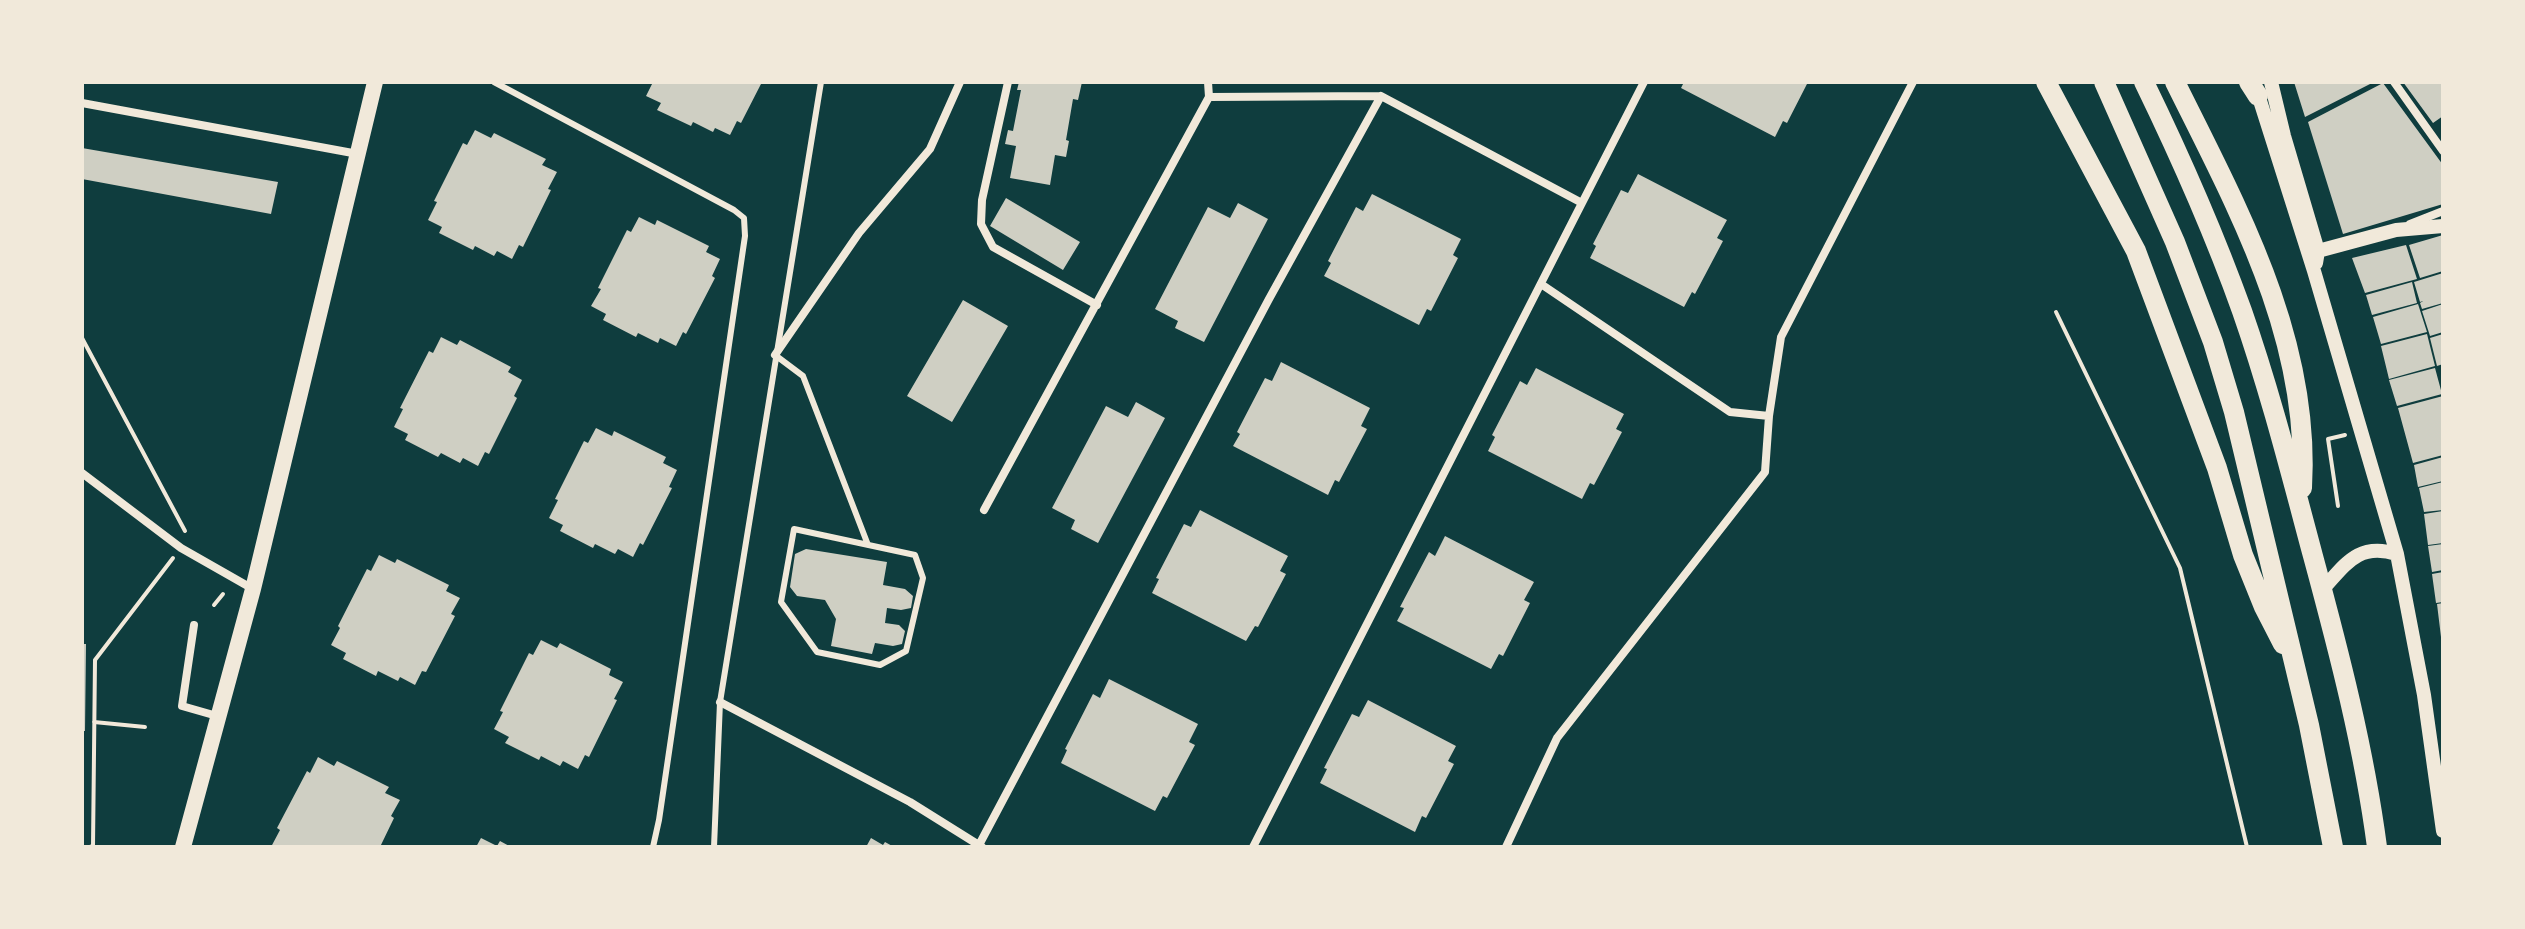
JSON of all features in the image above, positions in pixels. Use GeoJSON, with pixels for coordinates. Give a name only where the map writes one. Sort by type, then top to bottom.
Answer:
{"type":"FeatureCollection","features":[{"type":"Feature","properties":{"kind":"main road"},"geometry":{"type":"LineString","coordinates":[[183,847],[253,589],[375,82]]}},
{"type":"Feature","properties":{"kind":"main road"},"geometry":{"type":"LineString","coordinates":[[2046,82],[2136,251],[2217,468],[2243,555],[2264,607],[2297,670]]}},
{"type":"Feature","properties":{"kind":"main road"},"geometry":{"type":"LineString","coordinates":[[2104,82],[2161,209],[2213,342],[2234,412],[2297,670],[2333,847]]}},
{"type":"Feature","properties":{"kind":"main road"},"geometry":{"type":"LineString","coordinates":[[2144,82],[2179,155],[2242,310],[2287,456],[2355,724],[2377,847]]}},
{"type":"Feature","properties":{"kind":"main road"},"geometry":{"type":"LineString","coordinates":[[2177,84],[2265,269],[2281,316],[2304,468],[2301,512]]}},
{"type":"Feature","properties":{"kind":"street"},"geometry":{"type":"LineString","coordinates":[[775,355],[859,233],[930,149],[960,82]]}},
{"type":"Feature","properties":{"kind":"street"},"geometry":{"type":"LineString","coordinates":[[1008,82],[982,200],[981,224],[993,247],[1097,305]]}},
{"type":"Feature","properties":{"kind":"street"},"geometry":{"type":"LineString","coordinates":[[984,510],[1209,97],[1208,82]]}},
{"type":"Feature","properties":{"kind":"street"},"geometry":{"type":"LineString","coordinates":[[1253,847],[1644,82]]}},
{"type":"Feature","properties":{"kind":"street"},"geometry":{"type":"LineString","coordinates":[[1506,847],[1557,738],[1765,472],[1769,416],[1781,337],[1913,82]]}},
{"type":"Feature","properties":{"kind":"street"},"geometry":{"type":"LineString","coordinates":[[2394,82],[2443,151]]}},
{"type":"Feature","properties":{"kind":"street"},"geometry":{"type":"LineString","coordinates":[[2258,86],[2284,136],[2318,251],[2314,271]]}},
{"type":"Feature","properties":{"kind":"street"},"geometry":{"type":"LineString","coordinates":[[2258,86],[2397,554],[2424,695],[2443,831]]}},
{"type":"Feature","properties":{"kind":"street"},"geometry":{"type":"LineString","coordinates":[[1209,97],[1381,96],[1582,203]]}},
{"type":"Feature","properties":{"kind":"street"},"geometry":{"type":"LineString","coordinates":[[720,702],[910,802],[980,846],[1269,299],[1381,96]]}},
{"type":"Feature","properties":{"kind":"street"},"geometry":{"type":"LineString","coordinates":[[82,103],[358,154]]}},
{"type":"Feature","properties":{"kind":"street"},"geometry":{"type":"LineString","coordinates":[[2318,251],[2396,230],[2443,211]]}},
{"type":"Feature","properties":{"kind":"street"},"geometry":{"type":"LineString","coordinates":[[2396,230],[2443,226]]}},
{"type":"Feature","properties":{"kind":"street"},"geometry":{"type":"LineString","coordinates":[[1541,284],[1730,412],[1769,416]]}},
{"type":"Feature","properties":{"kind":"street"},"geometry":{"type":"LineString","coordinates":[[82,473],[181,548],[253,589]]}},
{"type":"Feature","properties":{"kind":"street"},"geometry":{"type":"LineString","coordinates":[[2322,590],[2351,559],[2364,551],[2381,549],[2397,554]]}},
{"type":"Feature","properties":{"kind":"street"},"geometry":{"type":"LineString","coordinates":[[194,625],[182,706],[217,716]]}},
{"type":"Feature","properties":{"kind":"lane"},"geometry":{"type":"LineString","coordinates":[[494,82],[744,218],[745,236],[653,847]]}},
{"type":"Feature","properties":{"kind":"lane"},"geometry":{"type":"LineString","coordinates":[[714,847],[720,702],[821,82]]}},
{"type":"Feature","properties":{"kind":"lane"},"geometry":{"type":"LineString","coordinates":[[775,355],[803,376],[868,545]]}},
{"type":"Feature","properties":{"kind":"lane"},"geometry":{"type":"LineString","coordinates":[[794,529],[868,545],[915,555],[923,578],[906,651],[880,665],[817,652],[781,602],[794,529]]}},
{"type":"Feature","properties":{"kind":"path"},"geometry":{"type":"LineString","coordinates":[[2056,312],[2180,568],[2247,847]]}},
{"type":"Feature","properties":{"kind":"path"},"geometry":{"type":"LineString","coordinates":[[82,338],[189,537]]}},
{"type":"Feature","properties":{"kind":"path"},"geometry":{"type":"LineString","coordinates":[[2338,506],[2328,439],[2362,430]]}},
{"type":"Feature","properties":{"kind":"path"},"geometry":{"type":"LineString","coordinates":[[93,847],[95,660],[175,556]]}},
{"type":"Feature","properties":{"kind":"path"},"geometry":{"type":"LineString","coordinates":[[214,605],[223,594]]}},
{"type":"Feature","properties":{"kind":"path"},"geometry":{"type":"LineString","coordinates":[[94,722],[145,727]]}},
{"type":"Feature","properties":{"kind":"building"},"geometry":{"type":"Polygon","coordinates":[[[653,82],[762,82],[741,123],[737,121],[730,135],[715,128],[713,132],[693,122],[691,126],[657,110],[661,103],[646,96],[653,82]]]}},
{"type":"Feature","properties":{"kind":"building"},"geometry":{"type":"Polygon","coordinates":[[[1019,82],[1082,82],[1078,100],[1073,99],[1066,157],[1055,155],[1050,185],[1010,178],[1016,146],[1005,144],[1008,130],[1013,131],[1021,90],[1017,90],[1019,82]]]}},
{"type":"Feature","properties":{"kind":"building"},"geometry":{"type":"Polygon","coordinates":[[[1684,82],[1808,82],[1787,123],[1783,121],[1775,137],[1681,88],[1684,82]]]}},
{"type":"Feature","properties":{"kind":"building"},"geometry":{"type":"Polygon","coordinates":[[[2294,82],[2374,82],[2305,117],[2294,82]]]}},
{"type":"Feature","properties":{"kind":"building"},"geometry":{"type":"Polygon","coordinates":[[[2403,82],[2443,82],[2443,116],[2433,123],[2403,82]]]}},
{"type":"Feature","properties":{"kind":"building"},"geometry":{"type":"Polygon","coordinates":[[[2383,83],[2443,165],[2443,204],[2343,234],[2308,122],[2383,83]]]}},
{"type":"Feature","properties":{"kind":"building"},"geometry":{"type":"Polygon","coordinates":[[[475,130],[491,138],[494,133],[546,159],[542,165],[557,172],[523,247],[519,245],[512,259],[497,251],[494,256],[475,246],[473,250],[439,233],[442,227],[428,220],[437,202],[434,201],[463,143],[467,145],[475,130]]]}},
{"type":"Feature","properties":{"kind":"building"},"geometry":{"type":"Polygon","coordinates":[[[82,148],[278,182],[271,214],[82,179],[82,148]]]}},
{"type":"Feature","properties":{"kind":"building"},"geometry":{"type":"Polygon","coordinates":[[[1638,174],[1727,220],[1717,238],[1723,241],[1695,294],[1692,292],[1684,307],[1590,258],[1596,246],[1593,244],[1621,190],[1628,193],[1638,174]]]}},
{"type":"Feature","properties":{"kind":"building"},"geometry":{"type":"Polygon","coordinates":[[[1372,194],[1461,239],[1453,255],[1458,258],[1431,311],[1427,309],[1419,325],[1324,276],[1331,263],[1328,261],[1356,207],[1363,211],[1372,194]]]}},
{"type":"Feature","properties":{"kind":"building"},"geometry":{"type":"Polygon","coordinates":[[[1006,198],[1080,242],[1063,270],[990,226],[1006,198]]]}},
{"type":"Feature","properties":{"kind":"building"},"geometry":{"type":"Polygon","coordinates":[[[1238,203],[1268,219],[1204,342],[1175,328],[1178,321],[1155,309],[1208,207],[1230,218],[1238,203]]]}},
{"type":"Feature","properties":{"kind":"building"},"geometry":{"type":"Polygon","coordinates":[[[639,217],[655,225],[657,220],[709,246],[706,252],[720,259],[712,276],[715,278],[686,334],[683,332],[676,346],[660,338],[658,343],[638,333],[636,337],[603,320],[606,314],[591,306],[627,230],[631,232],[639,217]]]}},
{"type":"Feature","properties":{"kind":"building"},"geometry":{"type":"Polygon","coordinates":[[[2443,235],[2443,271],[2420,278],[2409,245],[2443,235]]]}},
{"type":"Feature","properties":{"kind":"building"},"geometry":{"type":"Polygon","coordinates":[[[2406,245],[2417,279],[2365,293],[2352,258],[2406,245]]]}},
{"type":"Feature","properties":{"kind":"building"},"geometry":{"type":"Polygon","coordinates":[[[2443,273],[2443,303],[2422,309],[2420,303],[2423,301],[2420,302],[2414,282],[2443,273]]]}},
{"type":"Feature","properties":{"kind":"building"},"geometry":{"type":"Polygon","coordinates":[[[2412,282],[2417,303],[2372,315],[2366,295],[2412,282]]]}},
{"type":"Feature","properties":{"kind":"building"},"geometry":{"type":"Polygon","coordinates":[[[963,300],[1008,326],[952,422],[907,396],[963,300]]]}},
{"type":"Feature","properties":{"kind":"building"},"geometry":{"type":"Polygon","coordinates":[[[2418,304],[2427,332],[2381,344],[2373,317],[2418,304]]]}},
{"type":"Feature","properties":{"kind":"building"},"geometry":{"type":"Polygon","coordinates":[[[2443,304],[2443,332],[2430,336],[2422,311],[2443,304]]]}},
{"type":"Feature","properties":{"kind":"building"},"geometry":{"type":"Polygon","coordinates":[[[2427,334],[2435,366],[2389,379],[2381,346],[2427,334]]]}},
{"type":"Feature","properties":{"kind":"building"},"geometry":{"type":"Polygon","coordinates":[[[2443,334],[2443,364],[2437,366],[2430,338],[2443,334]]]}},
{"type":"Feature","properties":{"kind":"building"},"geometry":{"type":"Polygon","coordinates":[[[441,337],[457,345],[460,340],[511,367],[508,372],[522,380],[514,396],[517,398],[489,454],[485,452],[478,466],[463,458],[460,463],[441,453],[438,457],[405,440],[408,434],[394,427],[403,409],[400,408],[429,351],[433,353],[441,337]]]}},
{"type":"Feature","properties":{"kind":"building"},"geometry":{"type":"Polygon","coordinates":[[[1281,362],[1370,408],[1361,426],[1367,429],[1339,482],[1335,480],[1328,495],[1233,446],[1265,378],[1272,381],[1281,362]]]}},
{"type":"Feature","properties":{"kind":"building"},"geometry":{"type":"Polygon","coordinates":[[[1536,368],[1624,414],[1616,429],[1622,432],[1594,485],[1590,483],[1582,499],[1488,451],[1495,437],[1492,435],[1520,381],[1527,385],[1536,368]]]}},
{"type":"Feature","properties":{"kind":"building"},"geometry":{"type":"Polygon","coordinates":[[[2435,368],[2442,394],[2397,406],[2389,380],[2435,368]]]}},
{"type":"Feature","properties":{"kind":"building"},"geometry":{"type":"Polygon","coordinates":[[[2443,396],[2443,455],[2413,463],[2398,408],[2443,396]]]}},
{"type":"Feature","properties":{"kind":"building"},"geometry":{"type":"Polygon","coordinates":[[[1136,402],[1165,418],[1098,543],[1071,529],[1075,520],[1052,508],[1106,406],[1128,417],[1136,402]]]}},
{"type":"Feature","properties":{"kind":"building"},"geometry":{"type":"Polygon","coordinates":[[[596,428],[612,436],[614,431],[666,457],[663,463],[677,470],[669,487],[672,488],[643,545],[640,543],[633,557],[618,549],[615,554],[595,544],[593,548],[560,531],[563,525],[549,518],[558,500],[555,499],[584,441],[588,443],[596,428]]]}},
{"type":"Feature","properties":{"kind":"building"},"geometry":{"type":"Polygon","coordinates":[[[2443,457],[2443,481],[2418,487],[2414,465],[2443,457]]]}},
{"type":"Feature","properties":{"kind":"building"},"geometry":{"type":"Polygon","coordinates":[[[2443,482],[2443,510],[2424,512],[2419,488],[2443,482]]]}},
{"type":"Feature","properties":{"kind":"building"},"geometry":{"type":"Polygon","coordinates":[[[1200,510],[1288,556],[1280,571],[1286,574],[1258,627],[1255,626],[1246,641],[1152,593],[1159,579],[1156,578],[1184,524],[1191,527],[1200,510]]]}},
{"type":"Feature","properties":{"kind":"building"},"geometry":{"type":"Polygon","coordinates":[[[2443,511],[2443,543],[2428,545],[2424,514],[2443,511]]]}},
{"type":"Feature","properties":{"kind":"building"},"geometry":{"type":"Polygon","coordinates":[[[1445,536],[1534,582],[1524,600],[1530,603],[1503,656],[1499,654],[1491,669],[1397,621],[1404,608],[1400,607],[1429,552],[1435,556],[1445,536]]]}},
{"type":"Feature","properties":{"kind":"building"},"geometry":{"type":"Polygon","coordinates":[[[2443,544],[2443,570],[2432,572],[2428,546],[2443,544]]]}},
{"type":"Feature","properties":{"kind":"building"},"geometry":{"type":"Polygon","coordinates":[[[806,549],[887,562],[883,585],[905,589],[913,596],[911,608],[887,608],[885,623],[899,625],[905,631],[902,644],[875,643],[872,654],[831,646],[836,619],[825,600],[797,596],[790,587],[795,554],[806,549]]]}},
{"type":"Feature","properties":{"kind":"building"},"geometry":{"type":"Polygon","coordinates":[[[379,555],[395,563],[397,559],[449,585],[446,591],[460,598],[451,614],[455,616],[426,672],[422,671],[415,685],[378,671],[376,676],[343,659],[346,653],[331,645],[367,569],[371,571],[379,555]]]}},
{"type":"Feature","properties":{"kind":"building"},"geometry":{"type":"Polygon","coordinates":[[[2443,572],[2443,602],[2436,603],[2432,574],[2443,572]]]}},
{"type":"Feature","properties":{"kind":"building"},"geometry":{"type":"Polygon","coordinates":[[[2443,603],[2443,637],[2441,637],[2437,604],[2443,603]]]}},
{"type":"Feature","properties":{"kind":"building"},"geometry":{"type":"Polygon","coordinates":[[[541,640],[557,648],[560,643],[611,669],[609,675],[623,682],[589,757],[585,755],[578,769],[563,761],[560,766],[541,756],[539,760],[505,743],[509,737],[494,729],[529,653],[533,655],[541,640]]]}},
{"type":"Feature","properties":{"kind":"building"},"geometry":{"type":"Polygon","coordinates":[[[82,644],[86,644],[85,731],[82,731],[82,644]]]}},
{"type":"Feature","properties":{"kind":"building"},"geometry":{"type":"Polygon","coordinates":[[[1109,679],[1198,724],[1189,742],[1195,745],[1167,798],[1163,796],[1155,811],[1061,763],[1093,694],[1100,698],[1109,679]]]}},
{"type":"Feature","properties":{"kind":"building"},"geometry":{"type":"Polygon","coordinates":[[[1368,700],[1456,746],[1448,761],[1454,764],[1426,818],[1422,816],[1415,832],[1320,783],[1327,769],[1324,768],[1352,714],[1359,717],[1368,700]]]}},
{"type":"Feature","properties":{"kind":"building"},"geometry":{"type":"Polygon","coordinates":[[[318,757],[334,766],[337,761],[389,787],[385,793],[400,800],[380,847],[271,847],[280,830],[277,828],[307,771],[310,773],[318,757]]]}},
{"type":"Feature","properties":{"kind":"building"},"geometry":{"type":"Polygon","coordinates":[[[481,838],[497,846],[500,841],[511,847],[476,847],[481,838]]]}},
{"type":"Feature","properties":{"kind":"building"},"geometry":{"type":"Polygon","coordinates":[[[871,838],[883,845],[885,842],[894,847],[866,847],[871,838]]]}}]}
